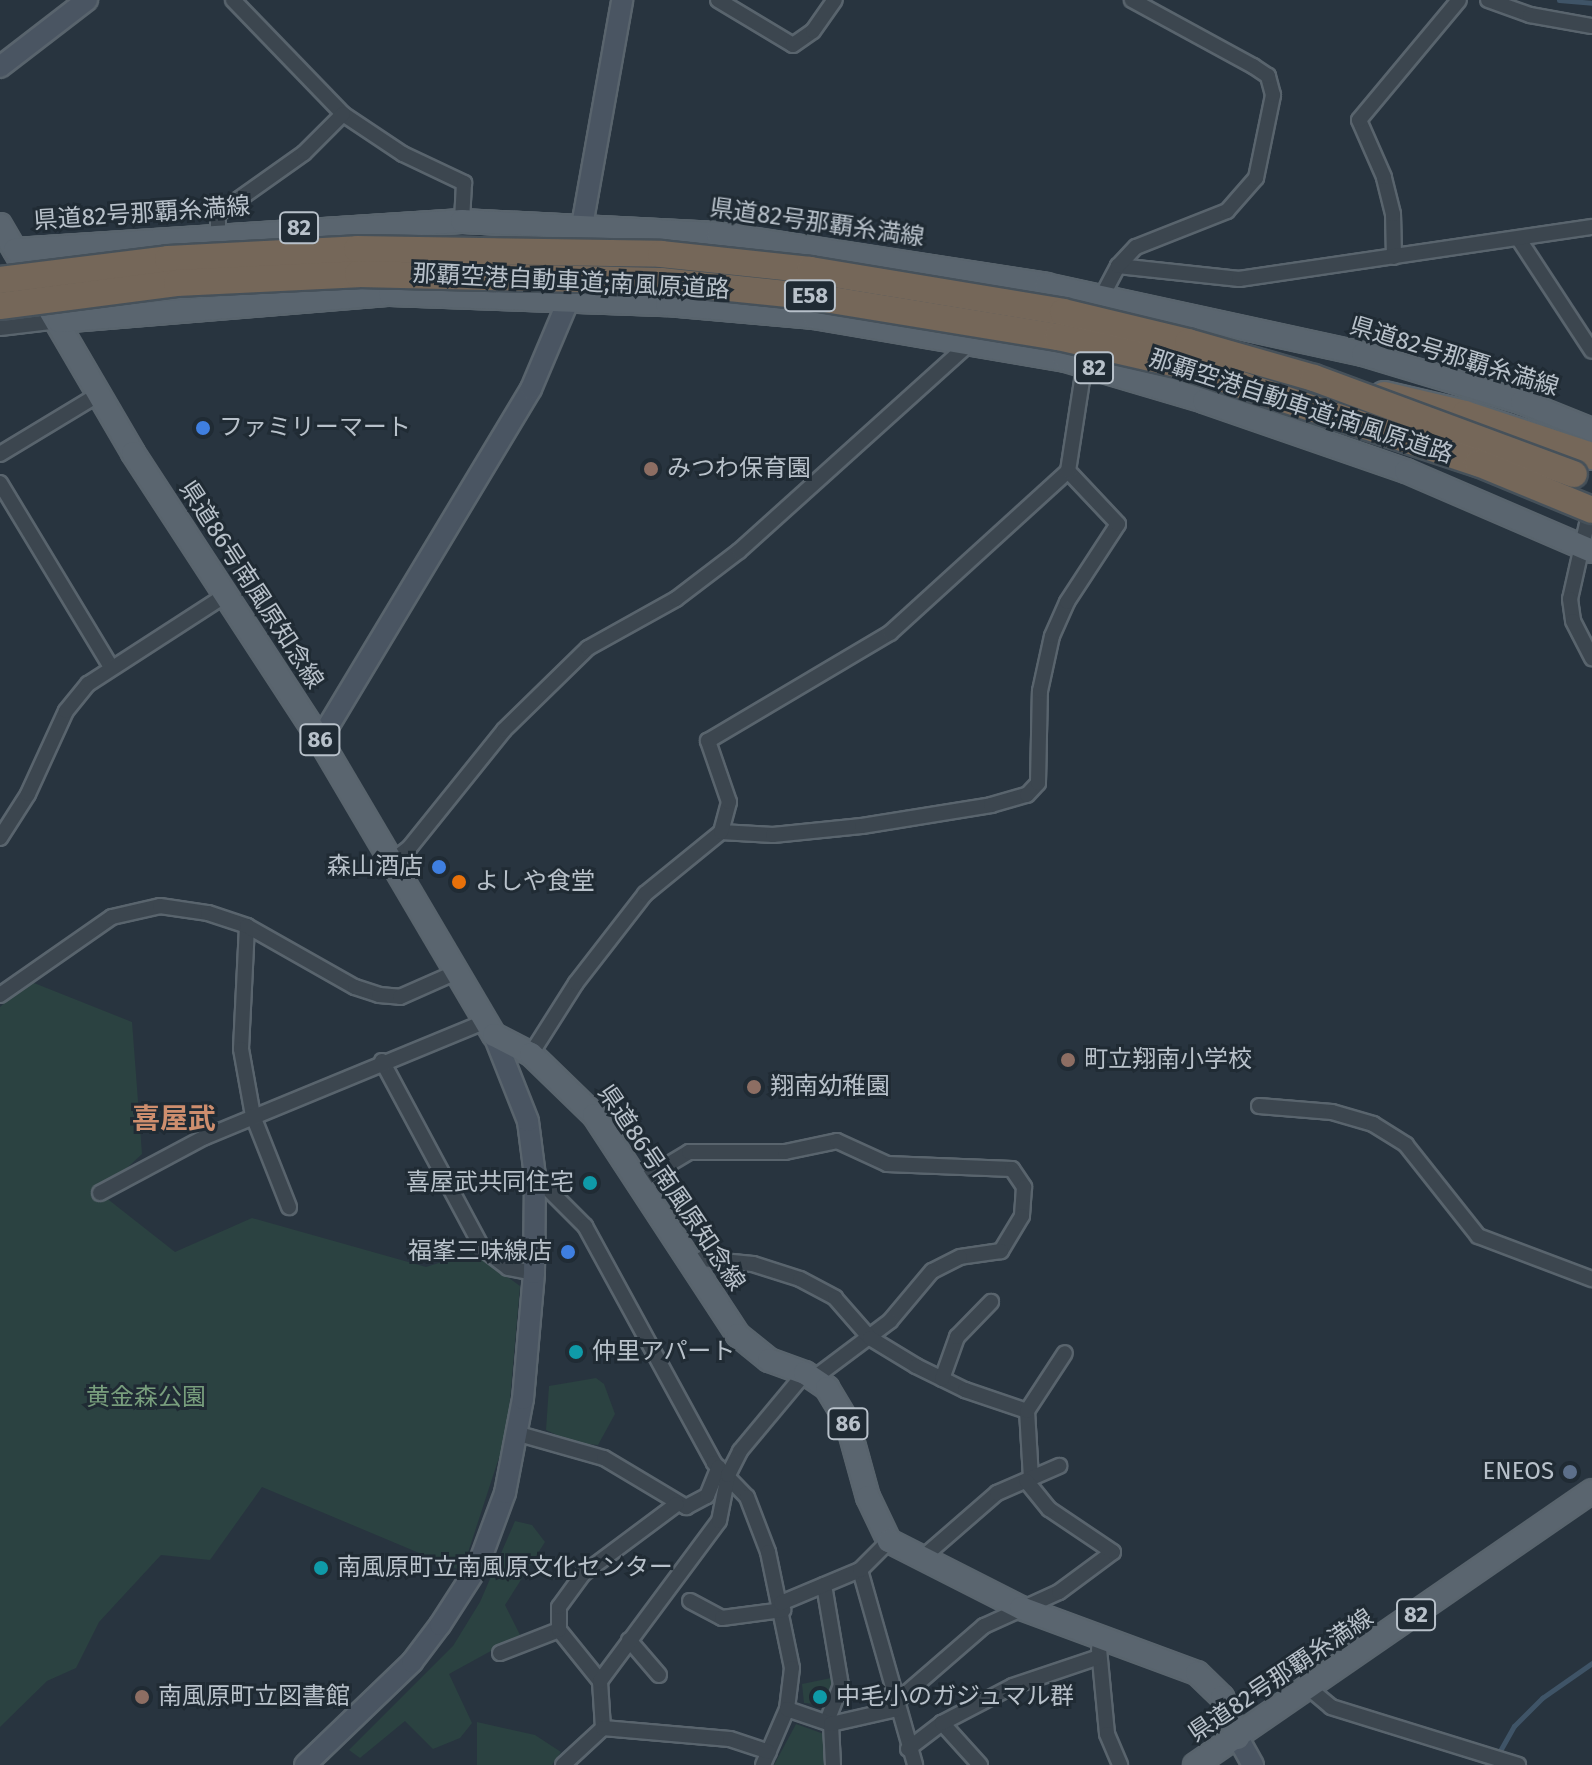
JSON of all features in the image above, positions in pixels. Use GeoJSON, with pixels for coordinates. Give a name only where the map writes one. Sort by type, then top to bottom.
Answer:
{"type":"FeatureCollection","features":[{"type":"Feature","properties":{"kind":"highway","name":"那覇空港自動車道;南風原道路"},"geometry":{"type":"LineString","coordinates":[[0,280],[168,259],[357,249],[661,254],[810,270],[1063,312],[1314,378],[1481,436],[1592,482]]}},
{"type":"Feature","properties":{"kind":"highway","name":"那覇空港自動車道;南風原道路"},"geometry":{"type":"LineString","coordinates":[[0,306],[177,283],[358,274],[661,281],[807,296],[1058,337],[1181,365],[1313,405],[1592,507]]}},
{"type":"Feature","properties":{"kind":"highway"},"geometry":{"type":"LineString","coordinates":[[1314,378],[1465,414],[1592,456]]}},
{"type":"Feature","properties":{"kind":"highway"},"geometry":{"type":"LineString","coordinates":[[1313,405],[1588,541]]}},
{"type":"Feature","properties":{"kind":"main road","name":"県道82号那覇糸満線"},"geometry":{"type":"LineString","coordinates":[[8,251],[218,233],[462,221],[583,224],[879,255],[1100,296],[1363,354],[1522,402],[1592,430]]}},
{"type":"Feature","properties":{"kind":"main road","name":"県道86号南風原知念線"},"geometry":{"type":"LineString","coordinates":[[0,225],[8,251],[59,321],[99,394],[320,740],[490,1028],[531,1054],[594,1115],[753,1351],[810,1376],[847,1421],[868,1497],[889,1541]]}},
{"type":"Feature","properties":{"kind":"main road","name":"82"},"geometry":{"type":"LineString","coordinates":[[59,321],[303,297],[390,294],[569,299],[814,317],[971,342],[1084,365],[1406,471],[1588,541]]}},
{"type":"Feature","properties":{"kind":"main road","name":"県道82号那覇糸満線"},"geometry":{"type":"LineString","coordinates":[[1195,1765],[1311,1690],[1592,1491]]}},
{"type":"Feature","properties":{"kind":"main road"},"geometry":{"type":"LineString","coordinates":[[889,1541],[1099,1648],[1197,1673],[1222,1697],[1238,1738]]}},
{"type":"Feature","properties":{"kind":"street"},"geometry":{"type":"LineString","coordinates":[[0,67],[87,0]]}},
{"type":"Feature","properties":{"kind":"street"},"geometry":{"type":"LineString","coordinates":[[233,0],[343,114],[403,154],[464,183],[462,221]]}},
{"type":"Feature","properties":{"kind":"street"},"geometry":{"type":"LineString","coordinates":[[320,740],[531,389],[569,299],[622,0]]}},
{"type":"Feature","properties":{"kind":"street"},"geometry":{"type":"LineString","coordinates":[[718,0],[793,45],[813,31],[835,0]]}},
{"type":"Feature","properties":{"kind":"street"},"geometry":{"type":"LineString","coordinates":[[531,1054],[576,983],[645,894],[721,832],[729,802],[708,741],[715,733],[881,640],[1068,471],[1084,365],[1100,296],[1118,266],[1136,247],[1227,211],[1256,178],[1273,95],[1268,76],[1132,0]]}},
{"type":"Feature","properties":{"kind":"street"},"geometry":{"type":"LineString","coordinates":[[1394,257],[1384,177],[1359,120],[1459,0]]}},
{"type":"Feature","properties":{"kind":"street"},"geometry":{"type":"LineString","coordinates":[[1488,0],[1530,15],[1592,26]]}},
{"type":"Feature","properties":{"kind":"street"},"geometry":{"type":"LineString","coordinates":[[218,233],[218,214],[304,153],[343,114]]}},
{"type":"Feature","properties":{"kind":"street"},"geometry":{"type":"LineString","coordinates":[[1118,266],[1239,279],[1520,241],[1592,227]]}},
{"type":"Feature","properties":{"kind":"street"},"geometry":{"type":"LineString","coordinates":[[1520,241],[1592,351]]}},
{"type":"Feature","properties":{"kind":"street"},"geometry":{"type":"LineString","coordinates":[[0,328],[59,321]]}},
{"type":"Feature","properties":{"kind":"street"},"geometry":{"type":"LineString","coordinates":[[391,862],[410,847],[483,754],[567,666],[588,648],[676,599],[739,551],[971,342]]}},
{"type":"Feature","properties":{"kind":"street"},"geometry":{"type":"LineString","coordinates":[[0,454],[99,394]]}},
{"type":"Feature","properties":{"kind":"street"},"geometry":{"type":"LineString","coordinates":[[721,832],[773,835],[862,826],[991,805],[1027,795],[1038,783],[1040,691],[1052,636],[1067,602],[1118,524],[1068,471]]}},
{"type":"Feature","properties":{"kind":"street"},"geometry":{"type":"LineString","coordinates":[[0,483],[111,667]]}},
{"type":"Feature","properties":{"kind":"street"},"geometry":{"type":"LineString","coordinates":[[1592,507],[1588,541],[1570,599],[1573,621],[1592,658]]}},
{"type":"Feature","properties":{"kind":"street"},"geometry":{"type":"LineString","coordinates":[[0,838],[28,794],[66,711],[111,667],[227,594]]}},
{"type":"Feature","properties":{"kind":"street"},"geometry":{"type":"LineString","coordinates":[[0,995],[85,932],[139,908],[181,907],[247,926],[355,987],[379,995],[400,997],[459,971]]}},
{"type":"Feature","properties":{"kind":"street"},"geometry":{"type":"LineString","coordinates":[[247,926],[241,1049],[253,1116],[289,1207]]}},
{"type":"Feature","properties":{"kind":"street"},"geometry":{"type":"LineString","coordinates":[[100,1193],[253,1116],[382,1061],[490,1028],[528,1121],[535,1176],[534,1273],[519,1434],[493,1531],[457,1600],[412,1662],[305,1765]]}},
{"type":"Feature","properties":{"kind":"street"},"geometry":{"type":"LineString","coordinates":[[382,1061],[483,1249],[508,1268],[534,1273]]}},
{"type":"Feature","properties":{"kind":"street"},"geometry":{"type":"LineString","coordinates":[[1259,1106],[1332,1112],[1373,1124],[1406,1145],[1478,1236],[1592,1279]]}},
{"type":"Feature","properties":{"kind":"street"},"geometry":{"type":"LineString","coordinates":[[519,1434],[604,1458],[677,1504],[700,1503],[740,1451],[810,1376],[870,1338],[932,1271],[960,1257],[1001,1251],[1012,1239],[1022,1216],[1024,1187],[1012,1169],[887,1164],[837,1141],[785,1152],[689,1152],[639,1182]]}},
{"type":"Feature","properties":{"kind":"street"},"geometry":{"type":"LineString","coordinates":[[535,1176],[585,1226],[724,1471],[747,1497],[782,1607],[792,1668],[787,1709],[766,1759],[730,1739],[603,1728],[563,1765]]}},
{"type":"Feature","properties":{"kind":"street"},"geometry":{"type":"LineString","coordinates":[[693,1264],[702,1259],[753,1264],[800,1279],[835,1298],[870,1338],[942,1379],[1027,1411]]}},
{"type":"Feature","properties":{"kind":"street"},"geometry":{"type":"LineString","coordinates":[[942,1379],[957,1337],[991,1302]]}},
{"type":"Feature","properties":{"kind":"street"},"geometry":{"type":"LineString","coordinates":[[787,1709],[829,1723],[896,1706],[984,1626],[1059,1592],[1113,1552],[1049,1509],[1029,1480],[1027,1411],[1065,1353]]}},
{"type":"Feature","properties":{"kind":"street"},"geometry":{"type":"LineString","coordinates":[[921,1559],[997,1493],[1059,1466]]}},
{"type":"Feature","properties":{"kind":"street"},"geometry":{"type":"LineString","coordinates":[[600,1681],[719,1521],[724,1471]]}},
{"type":"Feature","properties":{"kind":"street"},"geometry":{"type":"LineString","coordinates":[[603,1728],[600,1681],[559,1630],[559,1607],[569,1589],[677,1504]]}},
{"type":"Feature","properties":{"kind":"street"},"geometry":{"type":"LineString","coordinates":[[690,1601],[722,1618],[782,1607],[860,1570],[889,1541]]}},
{"type":"Feature","properties":{"kind":"street"},"geometry":{"type":"LineString","coordinates":[[860,1570],[915,1765]]}},
{"type":"Feature","properties":{"kind":"street"},"geometry":{"type":"LineString","coordinates":[[824,1585],[841,1685],[829,1723],[833,1765]]}},
{"type":"Feature","properties":{"kind":"street"},"geometry":{"type":"LineString","coordinates":[[500,1653],[559,1630]]}},
{"type":"Feature","properties":{"kind":"street"},"geometry":{"type":"LineString","coordinates":[[629,1640],[659,1675]]}},
{"type":"Feature","properties":{"kind":"street"},"geometry":{"type":"LineString","coordinates":[[908,1749],[942,1723],[1013,1686],[1099,1648],[1107,1734],[1120,1765]]}},
{"type":"Feature","properties":{"kind":"street"},"geometry":{"type":"LineString","coordinates":[[1311,1690],[1341,1711],[1518,1765]]}},
{"type":"Feature","properties":{"kind":"street"},"geometry":{"type":"LineString","coordinates":[[942,1723],[980,1765]]}},
{"type":"Feature","properties":{"kind":"street"},"geometry":{"type":"LineString","coordinates":[[1238,1738],[1253,1765]]}},
{"type":"Feature","properties":{"kind":"green space","name":"黄金森公園"},"geometry":{"type":"Polygon","coordinates":[[[29,981],[132,1022],[142,1154],[100,1193],[175,1252],[252,1218],[426,1267],[474,1252],[520,1286],[507,1433],[462,1571],[262,1487],[210,1560],[161,1555],[99,1622],[76,1668],[47,1681],[0,1727],[0,1007],[29,981]]]}},
{"type":"Feature","properties":{"kind":"green space"},"geometry":{"type":"Polygon","coordinates":[[[596,1378],[604,1384],[615,1414],[598,1445],[574,1443],[546,1430],[549,1386],[596,1378]]]}},
{"type":"Feature","properties":{"kind":"green space"},"geometry":{"type":"Polygon","coordinates":[[[515,1521],[532,1525],[545,1542],[505,1605],[520,1635],[449,1674],[472,1723],[460,1738],[433,1749],[405,1721],[360,1758],[349,1750],[453,1646],[480,1602],[515,1521]]]}},
{"type":"Feature","properties":{"kind":"green space"},"geometry":{"type":"Polygon","coordinates":[[[836,1677],[828,1705],[804,1703],[802,1684],[836,1677]]]}},
{"type":"Feature","properties":{"kind":"green space"},"geometry":{"type":"Polygon","coordinates":[[[477,1722],[535,1735],[561,1752],[552,1765],[477,1765],[477,1722]]]}},
{"type":"Feature","properties":{"kind":"green space"},"geometry":{"type":"Polygon","coordinates":[[[796,1724],[824,1734],[825,1765],[774,1765],[796,1724]]]}},
{"type":"Feature","properties":{"kind":"waterway"},"geometry":{"type":"LineString","coordinates":[[1559,0],[1592,3]]}},
{"type":"Feature","properties":{"kind":"waterway"},"geometry":{"type":"LineString","coordinates":[[1492,1765],[1514,1726],[1542,1698],[1592,1663]]}},
{"type":"Feature","properties":{"kind":"place","name":"ファミリーマート"},"geometry":{"type":"Point","coordinates":[203,428]}},
{"type":"Feature","properties":{"kind":"place","name":"みつわ保育園"},"geometry":{"type":"Point","coordinates":[651,469]}},
{"type":"Feature","properties":{"kind":"place","name":"森山酒店"},"geometry":{"type":"Point","coordinates":[439,867]}},
{"type":"Feature","properties":{"kind":"place","name":"よしや食堂"},"geometry":{"type":"Point","coordinates":[459,882]}},
{"type":"Feature","properties":{"kind":"place","name":"町立翔南小学校"},"geometry":{"type":"Point","coordinates":[1068,1060]}},
{"type":"Feature","properties":{"kind":"place","name":"翔南幼稚園"},"geometry":{"type":"Point","coordinates":[754,1087]}},
{"type":"Feature","properties":{"kind":"place","name":"喜屋武共同住宅"},"geometry":{"type":"Point","coordinates":[590,1183]}},
{"type":"Feature","properties":{"kind":"place","name":"福峯三味線店"},"geometry":{"type":"Point","coordinates":[568,1252]}},
{"type":"Feature","properties":{"kind":"place","name":"仲里アパート"},"geometry":{"type":"Point","coordinates":[576,1352]}},
{"type":"Feature","properties":{"kind":"place","name":"ENEOS"},"geometry":{"type":"Point","coordinates":[1570,1472]}},
{"type":"Feature","properties":{"kind":"place","name":"南風原町立南風原文化センター"},"geometry":{"type":"Point","coordinates":[321,1568]}},
{"type":"Feature","properties":{"kind":"place","name":"南風原町立図書館"},"geometry":{"type":"Point","coordinates":[142,1697]}},
{"type":"Feature","properties":{"kind":"place","name":"中毛小のガジュマル群"},"geometry":{"type":"Point","coordinates":[820,1697]}},
{"type":"Feature","properties":{"kind":"district","name":"喜屋武"},"geometry":{"type":"Point","coordinates":[174,1119]}}]}
